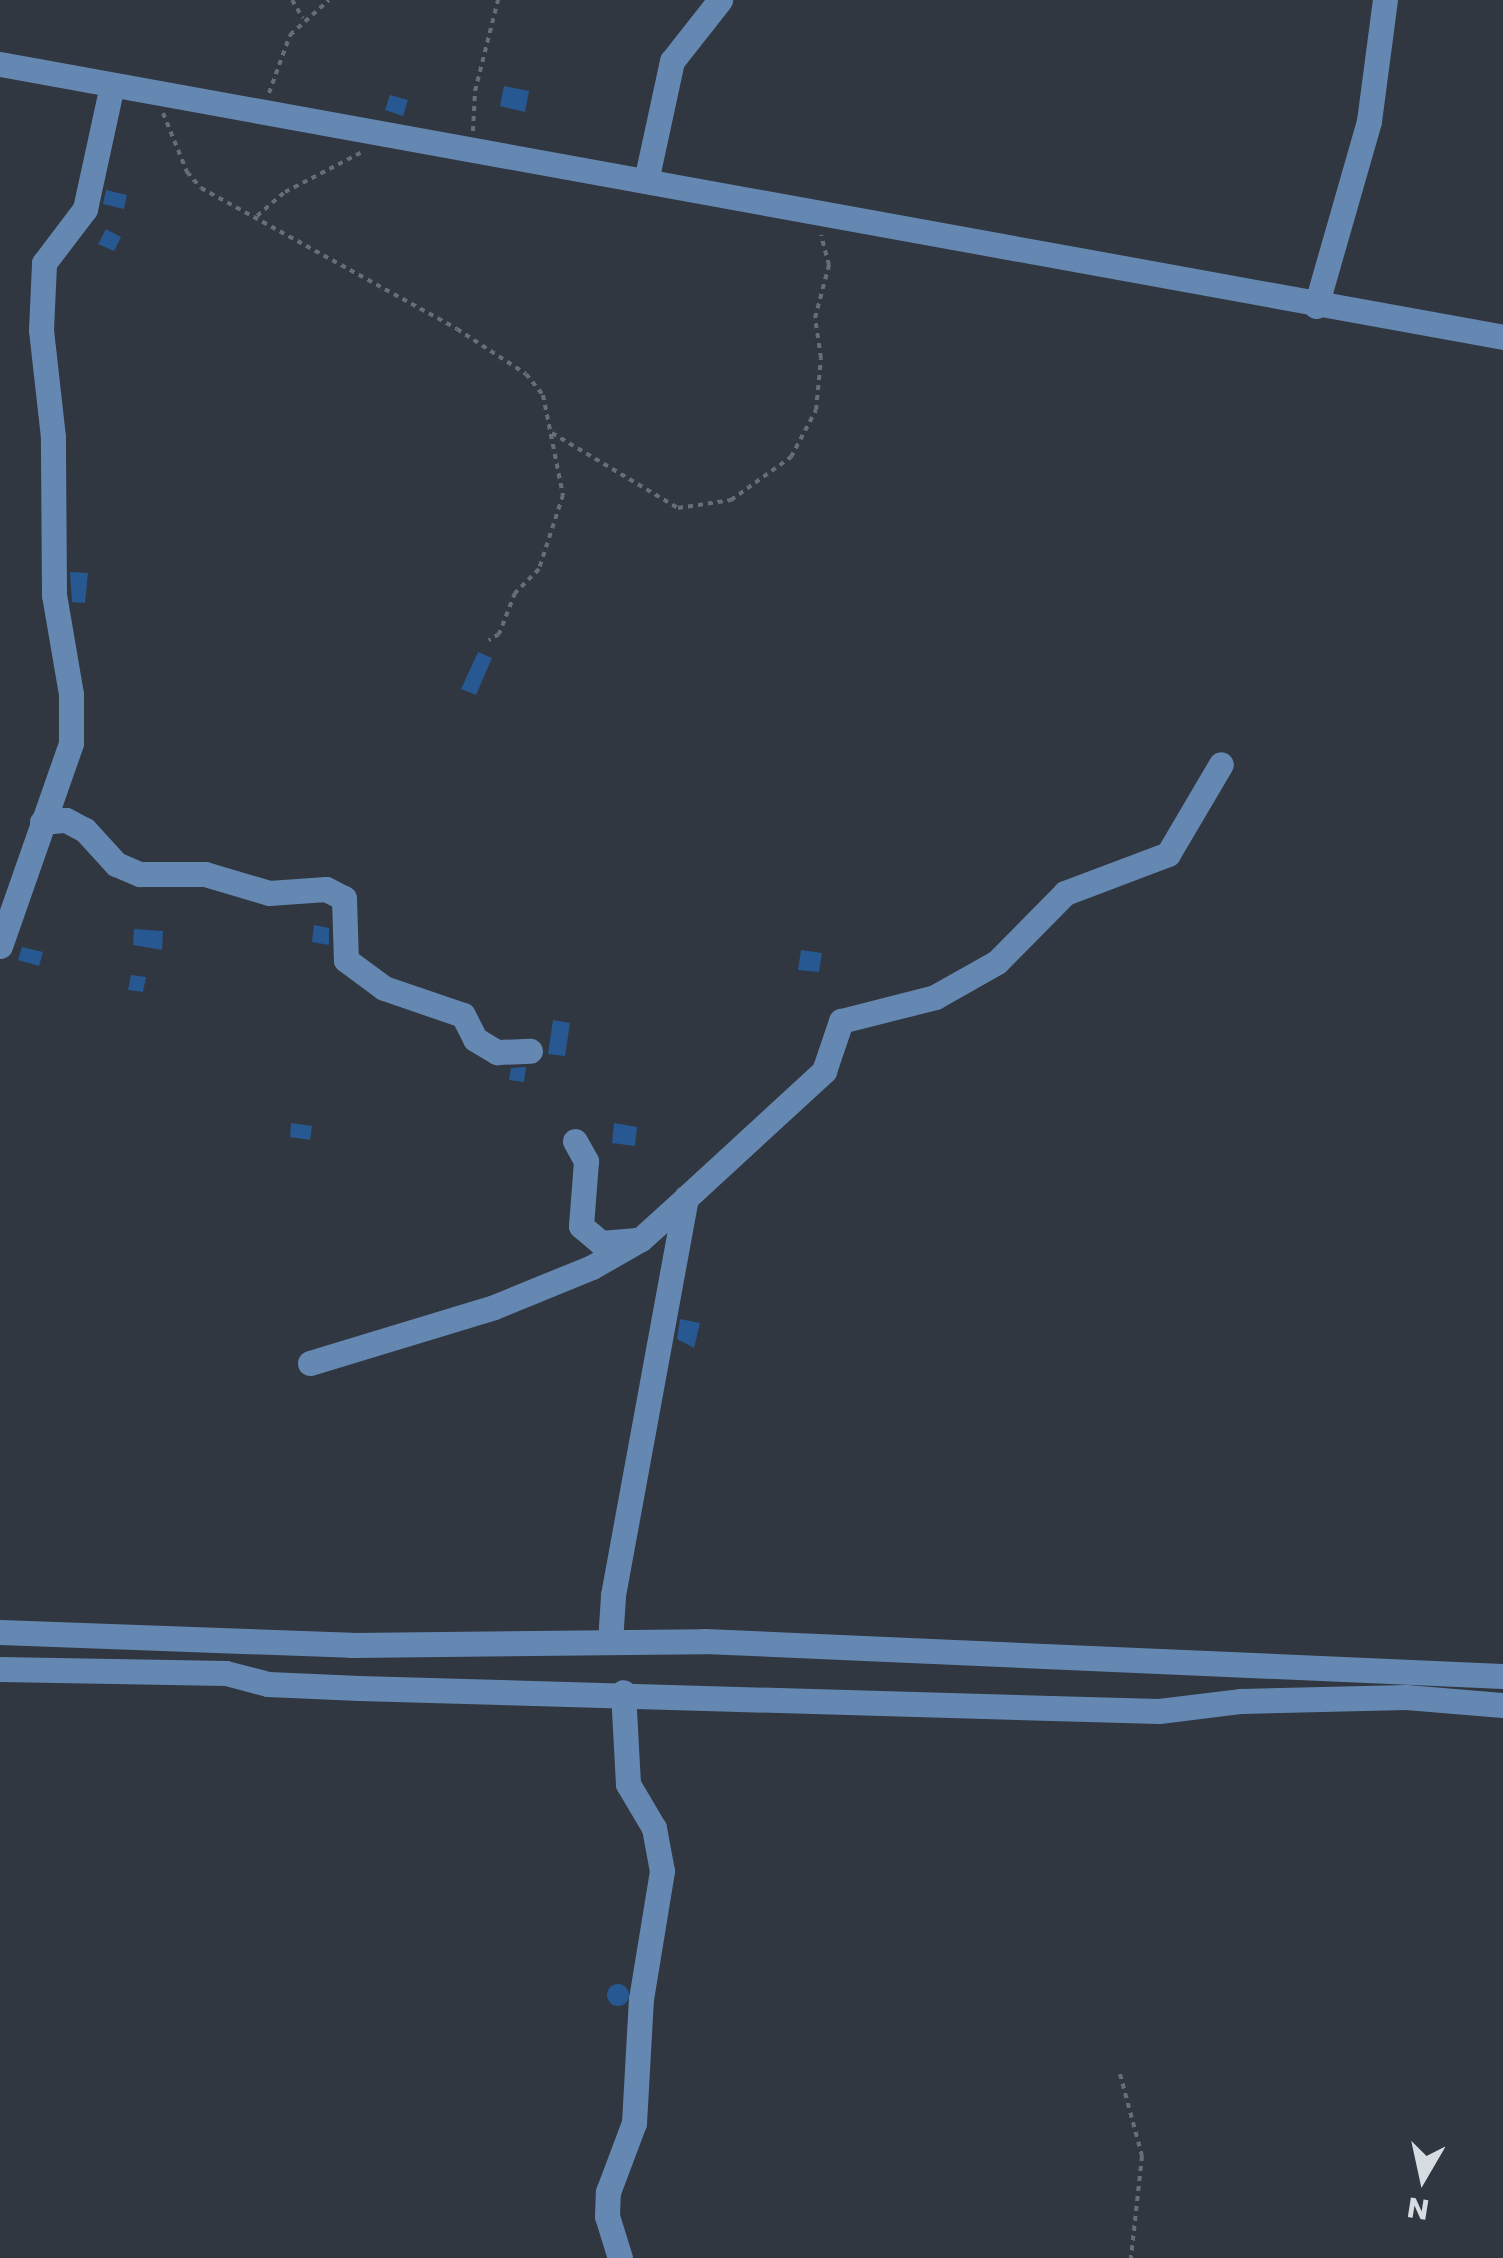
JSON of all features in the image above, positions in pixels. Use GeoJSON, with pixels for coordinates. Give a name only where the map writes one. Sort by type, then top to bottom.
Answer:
{"type":"FeatureCollection","features":[{"type":"Feature","properties":{"kind":"street"},"geometry":{"type":"LineString","coordinates":[[646,182],[672,61],[720,0]]}},
{"type":"Feature","properties":{"kind":"street"},"geometry":{"type":"LineString","coordinates":[[1316,306],[1369,120],[1384,0]]}},
{"type":"Feature","properties":{"kind":"street"},"geometry":{"type":"LineString","coordinates":[[0,64],[807,215],[1503,337]]}},
{"type":"Feature","properties":{"kind":"street"},"geometry":{"type":"LineString","coordinates":[[0,946],[71,743],[71,710],[54,594],[54,436],[41,330],[44,263],[85,209],[112,85]]}},
{"type":"Feature","properties":{"kind":"street"},"geometry":{"type":"LineString","coordinates":[[310,1362],[494,1307],[641,1239],[824,1071],[841,1020],[935,997],[996,962],[1066,893],[1168,854],[1222,764]]}},
{"type":"Feature","properties":{"kind":"street"},"geometry":{"type":"LineString","coordinates":[[42,822],[66,820],[86,830],[116,864],[140,874],[205,874],[269,893],[326,889],[344,898],[346,960],[384,988],[464,1015],[476,1039],[496,1052],[530,1051]]}},
{"type":"Feature","properties":{"kind":"street"},"geometry":{"type":"LineString","coordinates":[[575,1141],[586,1162],[581,1226],[601,1243],[664,1241],[672,1254]]}},
{"type":"Feature","properties":{"kind":"street"},"geometry":{"type":"LineString","coordinates":[[610,1642],[672,1254],[686,1198]]}},
{"type":"Feature","properties":{"kind":"street"},"geometry":{"type":"LineString","coordinates":[[0,1632],[176,1643],[610,1642],[1503,1676]]}},
{"type":"Feature","properties":{"kind":"street"},"geometry":{"type":"LineString","coordinates":[[0,1669],[226,1673],[268,1684],[359,1688],[622,1692],[1159,1711],[1241,1701],[1406,1697],[1503,1705]]}},
{"type":"Feature","properties":{"kind":"street"},"geometry":{"type":"LineString","coordinates":[[620,2258],[608,2216],[608,2192],[634,2123],[641,1999],[662,1872],[654,1828],[628,1784],[622,1692]]}},
{"type":"Feature","properties":{"kind":"path"},"geometry":{"type":"LineString","coordinates":[[292,0],[303,18]]}},
{"type":"Feature","properties":{"kind":"path"},"geometry":{"type":"LineString","coordinates":[[263,112],[290,35],[303,18],[329,0]]}},
{"type":"Feature","properties":{"kind":"path"},"geometry":{"type":"LineString","coordinates":[[472,151],[476,91],[498,0]]}},
{"type":"Feature","properties":{"kind":"path"},"geometry":{"type":"LineString","coordinates":[[161,94],[163,124],[186,172],[218,200],[257,216],[328,260],[376,280],[526,374],[543,395],[564,495],[539,568],[515,593],[500,634],[489,640]]}},
{"type":"Feature","properties":{"kind":"path"},"geometry":{"type":"LineString","coordinates":[[257,216],[286,192],[384,136]]}},
{"type":"Feature","properties":{"kind":"path"},"geometry":{"type":"LineString","coordinates":[[552,433],[678,508],[731,500],[791,457],[816,410],[822,358],[815,318],[828,278],[828,253],[807,215]]}},
{"type":"Feature","properties":{"kind":"path"},"geometry":{"type":"LineString","coordinates":[[1120,2074],[1142,2156],[1131,2258]]}},
{"type":"Feature","properties":{"kind":"building"},"geometry":{"type":"Polygon","coordinates":[[[504,86],[529,91],[525,112],[500,106],[504,86]]]}},
{"type":"Feature","properties":{"kind":"building"},"geometry":{"type":"Polygon","coordinates":[[[390,95],[408,100],[403,116],[385,110],[390,95]]]}},
{"type":"Feature","properties":{"kind":"building"},"geometry":{"type":"Polygon","coordinates":[[[106,190],[127,195],[124,209],[103,204],[106,190]]]}},
{"type":"Feature","properties":{"kind":"building"},"geometry":{"type":"Polygon","coordinates":[[[106,229],[121,237],[114,251],[98,244],[106,229]]]}},
{"type":"Feature","properties":{"kind":"building"},"geometry":{"type":"Polygon","coordinates":[[[70,572],[88,573],[85,603],[72,602],[70,572]]]}},
{"type":"Feature","properties":{"kind":"building"},"geometry":{"type":"Polygon","coordinates":[[[478,652],[492,658],[476,695],[461,689],[478,652]]]}},
{"type":"Feature","properties":{"kind":"building"},"geometry":{"type":"Polygon","coordinates":[[[314,925],[329,928],[329,945],[312,942],[314,925]]]}},
{"type":"Feature","properties":{"kind":"building"},"geometry":{"type":"Polygon","coordinates":[[[134,929],[163,931],[162,950],[133,945],[134,929]]]}},
{"type":"Feature","properties":{"kind":"building"},"geometry":{"type":"Polygon","coordinates":[[[22,947],[43,952],[39,966],[18,960],[22,947]]]}},
{"type":"Feature","properties":{"kind":"building"},"geometry":{"type":"Polygon","coordinates":[[[801,950],[822,953],[819,972],[798,970],[801,950]]]}},
{"type":"Feature","properties":{"kind":"building"},"geometry":{"type":"Polygon","coordinates":[[[131,975],[146,977],[143,992],[128,990],[131,975]]]}},
{"type":"Feature","properties":{"kind":"building"},"geometry":{"type":"Polygon","coordinates":[[[553,1020],[570,1023],[565,1056],[548,1054],[553,1020]]]}},
{"type":"Feature","properties":{"kind":"building"},"geometry":{"type":"Polygon","coordinates":[[[526,1067],[524,1082],[509,1080],[511,1068],[526,1067]]]}},
{"type":"Feature","properties":{"kind":"building"},"geometry":{"type":"Polygon","coordinates":[[[291,1123],[312,1126],[310,1140],[290,1137],[291,1123]]]}},
{"type":"Feature","properties":{"kind":"building"},"geometry":{"type":"Polygon","coordinates":[[[614,1123],[637,1127],[635,1146],[612,1143],[614,1123]]]}},
{"type":"Feature","properties":{"kind":"building"},"geometry":{"type":"Polygon","coordinates":[[[680,1319],[700,1323],[694,1348],[677,1339],[680,1319]]]}},
{"type":"Feature","properties":{"kind":"building"},"geometry":{"type":"Polygon","coordinates":[[[618,1984],[626,1987],[626,2003],[618,2006],[610,2003],[607,1995],[610,1987],[618,1984]]]}}]}
